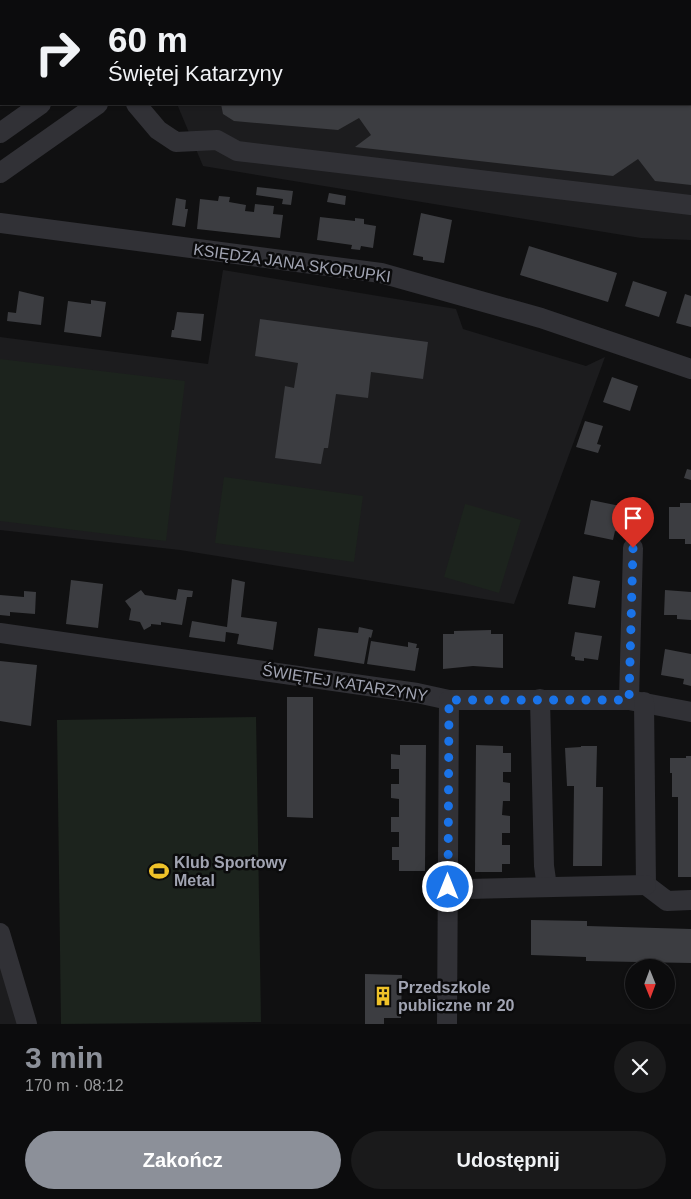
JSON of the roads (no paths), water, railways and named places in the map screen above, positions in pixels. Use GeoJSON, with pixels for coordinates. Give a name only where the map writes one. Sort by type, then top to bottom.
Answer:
{"type":"FeatureCollection","features":[{"type":"Feature","properties":{"kind":"street"},"geometry":{"type":"LineString","coordinates":[[0,133],[40,105]]}},
{"type":"Feature","properties":{"kind":"street"},"geometry":{"type":"LineString","coordinates":[[0,173],[97,105]]}},
{"type":"Feature","properties":{"kind":"street"},"geometry":{"type":"LineString","coordinates":[[137,105],[158,130],[176,142],[217,140],[237,151],[691,205]]}},
{"type":"Feature","properties":{"kind":"street","name":"KSIĘDZA JANA SKORUPKI"},"geometry":{"type":"LineString","coordinates":[[0,223],[381,273],[540,318],[691,369]]}},
{"type":"Feature","properties":{"kind":"street"},"geometry":{"type":"LineString","coordinates":[[633,548],[637,701],[646,885]]}},
{"type":"Feature","properties":{"kind":"street","name":"ŚWIĘTEJ KATARZYNY"},"geometry":{"type":"LineString","coordinates":[[0,633],[417,693],[449,700],[637,701],[691,712]]}},
{"type":"Feature","properties":{"kind":"street"},"geometry":{"type":"LineString","coordinates":[[540,699],[544,866],[547,887]]}},
{"type":"Feature","properties":{"kind":"street"},"geometry":{"type":"LineString","coordinates":[[447,1024],[449,700]]}},
{"type":"Feature","properties":{"kind":"street"},"geometry":{"type":"LineString","coordinates":[[448,887],[467,889],[646,885],[667,902],[691,900]]}},
{"type":"Feature","properties":{"kind":"street"},"geometry":{"type":"LineString","coordinates":[[0,933],[27,1024]]}},
{"type":"Feature","properties":{"kind":"place","name":"Klub Sportowy Metal"},"geometry":{"type":"Point","coordinates":[159,871]}},
{"type":"Feature","properties":{"kind":"place","name":"Przedszkole publiczne nr 20"},"geometry":{"type":"Point","coordinates":[383,996]}}]}
